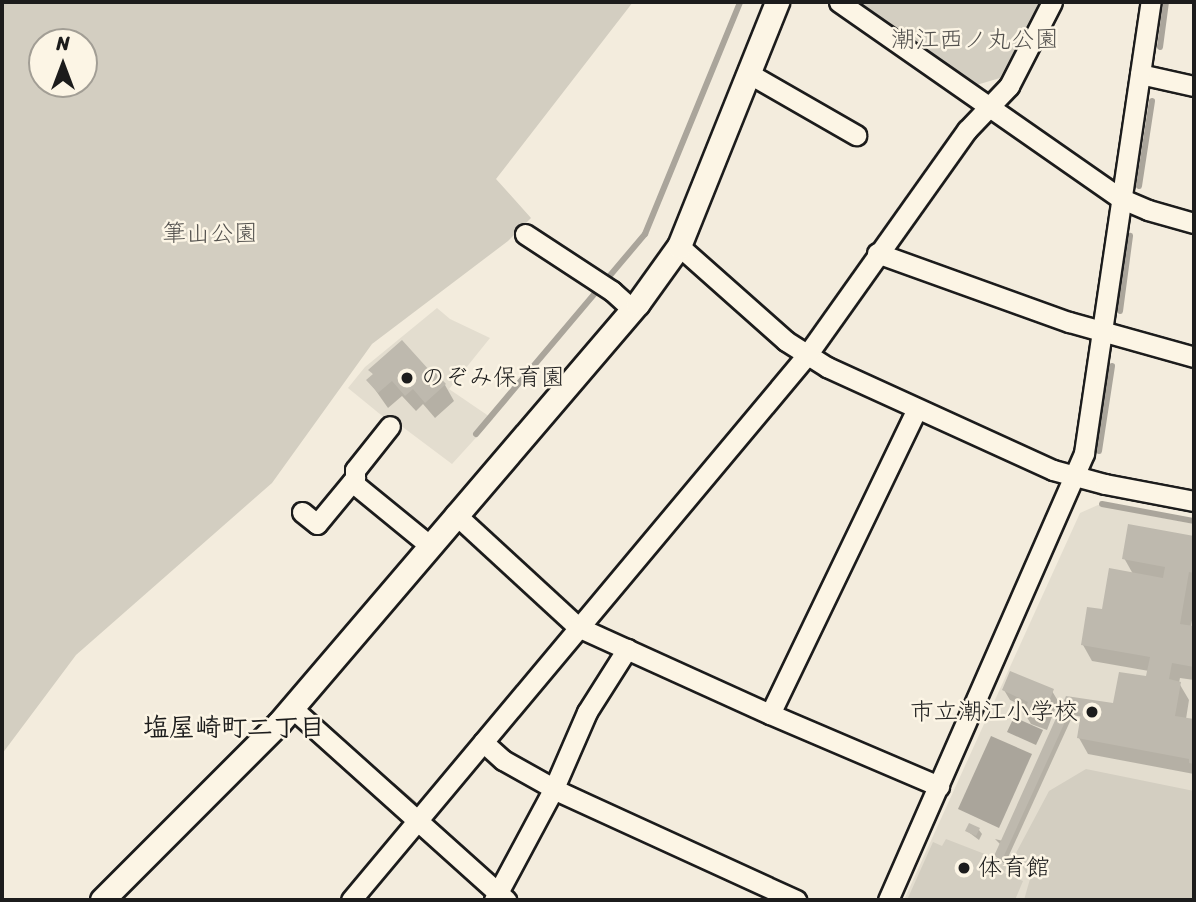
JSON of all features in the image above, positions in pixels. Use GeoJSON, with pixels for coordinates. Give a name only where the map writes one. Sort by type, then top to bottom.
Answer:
{"type":"FeatureCollection","features":[{"type":"Feature","properties":{"kind":"street"},"geometry":{"type":"LineString","coordinates":[[102,900],[292,708],[632,309],[679,246],[777,2]]}},
{"type":"Feature","properties":{"kind":"street"},"geometry":{"type":"LineString","coordinates":[[839,2],[990,110],[1120,198],[1148,210],[1194,223]]}},
{"type":"Feature","properties":{"kind":"street"},"geometry":{"type":"LineString","coordinates":[[351,900],[807,355],[967,130],[990,110],[1009,86],[1052,2]]}},
{"type":"Feature","properties":{"kind":"street"},"geometry":{"type":"LineString","coordinates":[[888,900],[1084,453],[1151,2]]}},
{"type":"Feature","properties":{"kind":"street"},"geometry":{"type":"LineString","coordinates":[[748,73],[856,135]]}},
{"type":"Feature","properties":{"kind":"street"},"geometry":{"type":"LineString","coordinates":[[1140,74],[1194,86]]}},
{"type":"Feature","properties":{"kind":"street"},"geometry":{"type":"LineString","coordinates":[[525,234],[612,292],[632,309]]}},
{"type":"Feature","properties":{"kind":"street"},"geometry":{"type":"LineString","coordinates":[[679,246],[765,323],[807,355],[917,408],[1075,478],[1194,501]]}},
{"type":"Feature","properties":{"kind":"street"},"geometry":{"type":"LineString","coordinates":[[877,253],[1102,332],[1194,357]]}},
{"type":"Feature","properties":{"kind":"street"},"geometry":{"type":"LineString","coordinates":[[770,714],[917,408]]}},
{"type":"Feature","properties":{"kind":"street"},"geometry":{"type":"LineString","coordinates":[[302,512],[317,524],[352,482],[355,470],[390,426]]}},
{"type":"Feature","properties":{"kind":"street"},"geometry":{"type":"LineString","coordinates":[[352,482],[429,545]]}},
{"type":"Feature","properties":{"kind":"street"},"geometry":{"type":"LineString","coordinates":[[455,514],[578,627],[770,714],[939,786]]}},
{"type":"Feature","properties":{"kind":"street"},"geometry":{"type":"LineString","coordinates":[[292,708],[419,821],[499,898],[554,788],[587,712],[627,649]]}},
{"type":"Feature","properties":{"kind":"street"},"geometry":{"type":"LineString","coordinates":[[483,742],[503,760],[554,788],[796,900]]}},
{"type":"Feature","properties":{"kind":"shaded area","name":"のぞみ保育園"},"geometry":{"type":"Polygon","coordinates":[[[437,308],[450,319],[490,338],[449,389],[493,419],[452,464],[400,425],[397,428],[348,388],[365,367],[437,308]]]}},
{"type":"Feature","properties":{"kind":"shaded area","name":"市立潮江小学校"},"geometry":{"type":"Polygon","coordinates":[[[1098,505],[1194,524],[1194,900],[904,900],[1080,513],[1098,505]]]}},
{"type":"Feature","properties":{"kind":"shaded area"},"geometry":{"type":"Polygon","coordinates":[[[1014,717],[1043,730],[1036,745],[1007,732],[1014,717]]]}},
{"type":"Feature","properties":{"kind":"shaded area"},"geometry":{"type":"Polygon","coordinates":[[[991,736],[1032,754],[999,828],[958,809],[991,736]]]}},
{"type":"Feature","properties":{"kind":"green space","name":"筆山公園"},"geometry":{"type":"Polygon","coordinates":[[[2,2],[633,2],[496,179],[531,218],[508,241],[372,344],[272,483],[76,655],[2,754],[2,2]]]}},
{"type":"Feature","properties":{"kind":"green space","name":"潮江西ノ丸公園"},"geometry":{"type":"Polygon","coordinates":[[[855,2],[1039,2],[1000,78],[973,86],[855,2]]]}},
{"type":"Feature","properties":{"kind":"green space"},"geometry":{"type":"Polygon","coordinates":[[[1086,769],[1194,791],[1194,900],[1024,900],[1030,879],[1015,855],[1049,791],[1086,769]]]}},
{"type":"Feature","properties":{"kind":"green space","name":"体育館"},"geometry":{"type":"Polygon","coordinates":[[[946,839],[1008,863],[1004,873],[1023,881],[1015,900],[907,900],[933,842],[942,846],[946,839]]]}},
{"type":"Feature","properties":{"kind":"building"},"geometry":{"type":"Polygon","coordinates":[[[402,340],[430,371],[432,369],[446,384],[425,403],[413,389],[405,396],[392,381],[378,393],[366,380],[373,374],[368,370],[402,340]]]}},
{"type":"Feature","properties":{"kind":"building"},"geometry":{"type":"Polygon","coordinates":[[[1128,524],[1194,536],[1194,573],[1189,572],[1180,624],[1194,626],[1194,667],[1172,663],[1169,679],[1181,682],[1175,716],[1194,719],[1194,764],[1189,763],[1189,759],[1077,738],[1081,713],[1070,711],[1002,860],[994,856],[1066,696],[1113,703],[1119,672],[1146,676],[1150,657],[1081,645],[1087,607],[1102,609],[1109,568],[1163,578],[1165,567],[1122,559],[1128,524]]]}},
{"type":"Feature","properties":{"kind":"building"},"geometry":{"type":"Polygon","coordinates":[[[1010,671],[1054,689],[1041,721],[1023,714],[1028,702],[1002,690],[1010,671]]]}},
{"type":"Feature","properties":{"kind":"building"},"geometry":{"type":"Polygon","coordinates":[[[969,823],[980,828],[976,836],[965,831],[969,823]]]}},
{"type":"Feature","properties":{"kind":"waterway"},"geometry":{"type":"LineString","coordinates":[[476,434],[645,234],[740,2]]}},
{"type":"Feature","properties":{"kind":"waterway"},"geometry":{"type":"LineString","coordinates":[[1160,47],[1166,2]]}},
{"type":"Feature","properties":{"kind":"waterway"},"geometry":{"type":"LineString","coordinates":[[1139,186],[1152,101]]}},
{"type":"Feature","properties":{"kind":"waterway"},"geometry":{"type":"LineString","coordinates":[[1120,311],[1130,236]]}},
{"type":"Feature","properties":{"kind":"waterway"},"geometry":{"type":"LineString","coordinates":[[1099,451],[1112,366]]}},
{"type":"Feature","properties":{"kind":"waterway"},"geometry":{"type":"LineString","coordinates":[[1102,504],[1194,521]]}},
{"type":"Feature","properties":{"kind":"waterway"},"geometry":{"type":"LineString","coordinates":[[393,786],[414,804]]}},
{"type":"Feature","properties":{"kind":"place","name":"のぞみ保育園"},"geometry":{"type":"Point","coordinates":[407,378]}},
{"type":"Feature","properties":{"kind":"place","name":"市立潮江小学校"},"geometry":{"type":"Point","coordinates":[1092,712]}},
{"type":"Feature","properties":{"kind":"place","name":"体育館"},"geometry":{"type":"Point","coordinates":[964,868]}},
{"type":"Feature","properties":{"kind":"district","name":"塩屋崎町二丁目"},"geometry":{"type":"Point","coordinates":[234,728]}}]}
